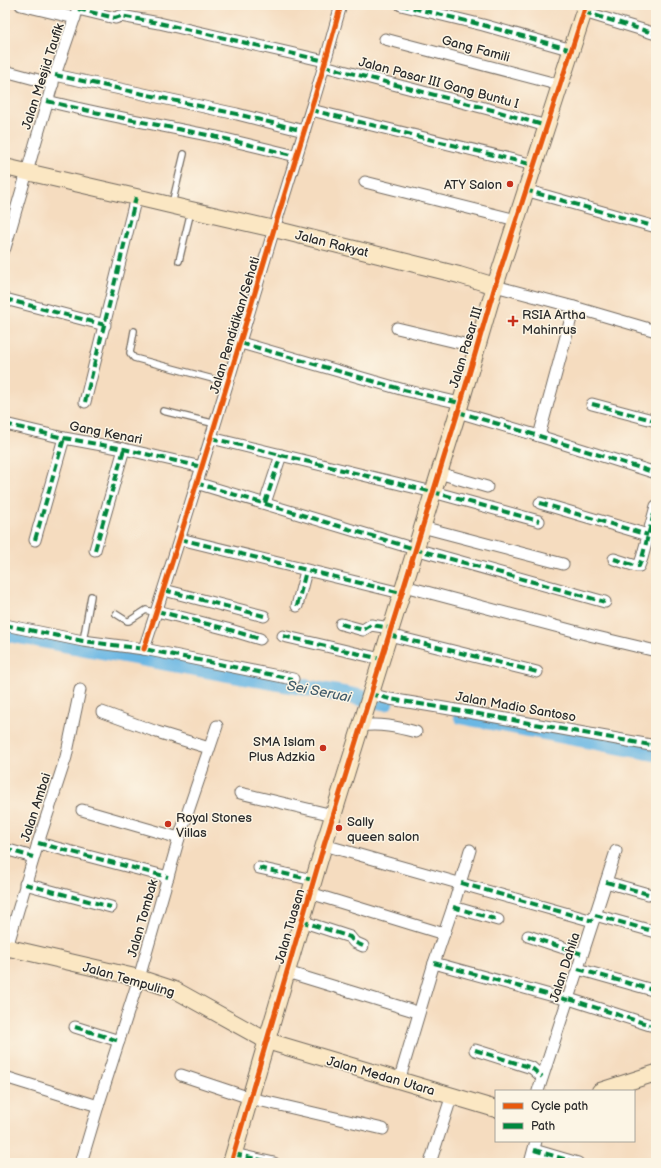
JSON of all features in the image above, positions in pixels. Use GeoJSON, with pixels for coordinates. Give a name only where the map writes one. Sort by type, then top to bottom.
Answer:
{"type":"FeatureCollection","features":[{"type":"Feature","properties":{"kind":"street","name":"Jalan Pasar III Gang Buntu I"},"geometry":{"type":"LineString","coordinates":[[21,5],[77,11],[115,18],[121,16],[159,23],[324,64],[546,126]]}},
{"type":"Feature","properties":{"kind":"street","name":"Jalan Pendidikan/Sehati"},"geometry":{"type":"LineString","coordinates":[[144,650],[216,424],[311,110],[341,5]]}},
{"type":"Feature","properties":{"kind":"street"},"geometry":{"type":"LineString","coordinates":[[401,5],[483,24],[572,50]]}},
{"type":"Feature","properties":{"kind":"street"},"geometry":{"type":"LineString","coordinates":[[586,8],[656,34]]}},
{"type":"Feature","properties":{"kind":"street","name":"Jalan Pasar III"},"geometry":{"type":"LineString","coordinates":[[370,695],[525,190],[586,8]]}},
{"type":"Feature","properties":{"kind":"street","name":"Jalan Mesjid Taufik"},"geometry":{"type":"LineString","coordinates":[[5,248],[47,101],[77,11]]}},
{"type":"Feature","properties":{"kind":"street","name":"Gang Famili"},"geometry":{"type":"LineString","coordinates":[[385,39],[560,84]]}},
{"type":"Feature","properties":{"kind":"street"},"geometry":{"type":"LineString","coordinates":[[5,71],[237,114],[304,131]]}},
{"type":"Feature","properties":{"kind":"street"},"geometry":{"type":"LineString","coordinates":[[47,101],[82,110],[218,137],[253,147],[296,156]]}},
{"type":"Feature","properties":{"kind":"street"},"geometry":{"type":"LineString","coordinates":[[311,110],[534,165]]}},
{"type":"Feature","properties":{"kind":"street","name":"Jalan Rakyat"},"geometry":{"type":"LineString","coordinates":[[5,167],[136,196],[451,273],[656,331]]}},
{"type":"Feature","properties":{"kind":"street"},"geometry":{"type":"LineString","coordinates":[[365,182],[516,220]]}},
{"type":"Feature","properties":{"kind":"street"},"geometry":{"type":"LineString","coordinates":[[525,190],[656,227]]}},
{"type":"Feature","properties":{"kind":"street"},"geometry":{"type":"LineString","coordinates":[[85,402],[136,196]]}},
{"type":"Feature","properties":{"kind":"street"},"geometry":{"type":"LineString","coordinates":[[5,299],[105,325]]}},
{"type":"Feature","properties":{"kind":"street"},"geometry":{"type":"LineString","coordinates":[[539,436],[574,307]]}},
{"type":"Feature","properties":{"kind":"street"},"geometry":{"type":"LineString","coordinates":[[397,328],[477,348]]}},
{"type":"Feature","properties":{"kind":"street"},"geometry":{"type":"LineString","coordinates":[[240,343],[459,407],[539,436],[656,473]]}},
{"type":"Feature","properties":{"kind":"street"},"geometry":{"type":"LineString","coordinates":[[592,404],[656,421]]}},
{"type":"Feature","properties":{"kind":"street","name":"Gang Kenari"},"geometry":{"type":"LineString","coordinates":[[5,424],[202,467]]}},
{"type":"Feature","properties":{"kind":"street"},"geometry":{"type":"LineString","coordinates":[[35,540],[64,438]]}},
{"type":"Feature","properties":{"kind":"street"},"geometry":{"type":"LineString","coordinates":[[211,438],[433,492],[539,522]]}},
{"type":"Feature","properties":{"kind":"street"},"geometry":{"type":"LineString","coordinates":[[95,550],[124,449]]}},
{"type":"Feature","properties":{"kind":"street"},"geometry":{"type":"LineString","coordinates":[[265,503],[281,455]]}},
{"type":"Feature","properties":{"kind":"street"},"geometry":{"type":"LineString","coordinates":[[439,473],[487,487]]}},
{"type":"Feature","properties":{"kind":"street"},"geometry":{"type":"LineString","coordinates":[[196,483],[415,549],[605,602]]}},
{"type":"Feature","properties":{"kind":"street"},"geometry":{"type":"LineString","coordinates":[[540,503],[648,535]]}},
{"type":"Feature","properties":{"kind":"street"},"geometry":{"type":"LineString","coordinates":[[614,559],[638,566],[642,558],[656,506]]}},
{"type":"Feature","properties":{"kind":"street"},"geometry":{"type":"LineString","coordinates":[[422,527],[563,564]]}},
{"type":"Feature","properties":{"kind":"street"},"geometry":{"type":"LineString","coordinates":[[180,539],[306,571],[402,590],[656,651]]}},
{"type":"Feature","properties":{"kind":"street"},"geometry":{"type":"LineString","coordinates":[[297,606],[306,571]]}},
{"type":"Feature","properties":{"kind":"street"},"geometry":{"type":"LineString","coordinates":[[164,590],[264,616]]}},
{"type":"Feature","properties":{"kind":"street"},"geometry":{"type":"LineString","coordinates":[[157,612],[220,627],[260,639]]}},
{"type":"Feature","properties":{"kind":"street"},"geometry":{"type":"LineString","coordinates":[[341,624],[363,630],[371,625],[390,632],[537,672]]}},
{"type":"Feature","properties":{"kind":"street"},"geometry":{"type":"LineString","coordinates":[[5,625],[83,641],[144,650],[293,679]]}},
{"type":"Feature","properties":{"kind":"street"},"geometry":{"type":"LineString","coordinates":[[283,636],[381,659]]}},
{"type":"Feature","properties":{"kind":"street","name":"Jalan Ambai"},"geometry":{"type":"LineString","coordinates":[[6,950],[33,858],[66,757],[80,690]]}},
{"type":"Feature","properties":{"kind":"street","name":"Jalan Tuasan"},"geometry":{"type":"LineString","coordinates":[[232,1158],[301,921],[370,695]]}},
{"type":"Feature","properties":{"kind":"street","name":"Jalan Madio Santoso"},"geometry":{"type":"LineString","coordinates":[[370,695],[461,710],[656,746]]}},
{"type":"Feature","properties":{"kind":"street"},"geometry":{"type":"LineString","coordinates":[[102,712],[157,732],[209,748]]}},
{"type":"Feature","properties":{"kind":"street"},"geometry":{"type":"LineString","coordinates":[[362,721],[395,726],[416,732]]}},
{"type":"Feature","properties":{"kind":"street","name":"Jalan Tombak"},"geometry":{"type":"LineString","coordinates":[[81,1163],[139,978],[179,838],[216,726]]}},
{"type":"Feature","properties":{"kind":"street"},"geometry":{"type":"LineString","coordinates":[[240,793],[333,815]]}},
{"type":"Feature","properties":{"kind":"street"},"geometry":{"type":"LineString","coordinates":[[82,810],[179,838]]}},
{"type":"Feature","properties":{"kind":"street"},"geometry":{"type":"LineString","coordinates":[[38,843],[168,877]]}},
{"type":"Feature","properties":{"kind":"street"},"geometry":{"type":"LineString","coordinates":[[324,845],[594,918],[656,932]]}},
{"type":"Feature","properties":{"kind":"street"},"geometry":{"type":"LineString","coordinates":[[5,849],[33,858]]}},
{"type":"Feature","properties":{"kind":"street"},"geometry":{"type":"LineString","coordinates":[[399,1081],[416,1015],[461,883],[470,850]]}},
{"type":"Feature","properties":{"kind":"street","name":"Jalan Dahlia"},"geometry":{"type":"LineString","coordinates":[[538,1090],[616,851]]}},
{"type":"Feature","properties":{"kind":"street"},"geometry":{"type":"LineString","coordinates":[[259,868],[444,934]]}},
{"type":"Feature","properties":{"kind":"street"},"geometry":{"type":"LineString","coordinates":[[606,882],[648,894]]}},
{"type":"Feature","properties":{"kind":"street"},"geometry":{"type":"LineString","coordinates":[[25,884],[110,908]]}},
{"type":"Feature","properties":{"kind":"street"},"geometry":{"type":"LineString","coordinates":[[453,907],[498,920]]}},
{"type":"Feature","properties":{"kind":"street"},"geometry":{"type":"LineString","coordinates":[[301,921],[350,936],[354,942],[363,946]]}},
{"type":"Feature","properties":{"kind":"street"},"geometry":{"type":"LineString","coordinates":[[528,936],[582,954]]}},
{"type":"Feature","properties":{"kind":"street","name":"Jalan Tempuling"},"geometry":{"type":"LineString","coordinates":[[6,950],[139,978],[175,990],[267,1041]]}},
{"type":"Feature","properties":{"kind":"street"},"geometry":{"type":"LineString","coordinates":[[434,963],[568,999],[650,1025]]}},
{"type":"Feature","properties":{"kind":"street"},"geometry":{"type":"LineString","coordinates":[[578,969],[656,991]]}},
{"type":"Feature","properties":{"kind":"street"},"geometry":{"type":"LineString","coordinates":[[287,972],[416,1015]]}},
{"type":"Feature","properties":{"kind":"street"},"geometry":{"type":"LineString","coordinates":[[358,1001],[416,1015]]}},
{"type":"Feature","properties":{"kind":"street"},"geometry":{"type":"LineString","coordinates":[[75,1027],[119,1041]]}},
{"type":"Feature","properties":{"kind":"street","name":"Jalan Medan Utara"},"geometry":{"type":"LineString","coordinates":[[267,1041],[495,1109]]}},
{"type":"Feature","properties":{"kind":"street"},"geometry":{"type":"LineString","coordinates":[[475,1050],[532,1068],[542,1077]]}},
{"type":"Feature","properties":{"kind":"street"},"geometry":{"type":"LineString","coordinates":[[603,1090],[656,1073]]}},
{"type":"Feature","properties":{"kind":"street"},"geometry":{"type":"LineString","coordinates":[[181,1075],[250,1098],[383,1129]]}},
{"type":"Feature","properties":{"kind":"street"},"geometry":{"type":"LineString","coordinates":[[5,1077],[98,1106]]}},
{"type":"Feature","properties":{"kind":"street"},"geometry":{"type":"LineString","coordinates":[[430,1163],[452,1095]]}},
{"type":"Feature","properties":{"kind":"street"},"geometry":{"type":"LineString","coordinates":[[530,1163],[535,1145],[578,1163]]}},
{"type":"Feature","properties":{"kind":"street"},"geometry":{"type":"LineString","coordinates":[[232,1158],[274,1163]]}},
{"type":"Feature","properties":{"kind":"lane"},"geometry":{"type":"LineString","coordinates":[[172,206],[184,154]]}},
{"type":"Feature","properties":{"kind":"lane"},"geometry":{"type":"LineString","coordinates":[[179,261],[191,210]]}},
{"type":"Feature","properties":{"kind":"lane"},"geometry":{"type":"LineString","coordinates":[[134,331],[130,352],[131,356],[134,358],[228,383]]}},
{"type":"Feature","properties":{"kind":"lane"},"geometry":{"type":"LineString","coordinates":[[163,411],[216,424]]}},
{"type":"Feature","properties":{"kind":"lane"},"geometry":{"type":"LineString","coordinates":[[83,641],[91,596]]}},
{"type":"Feature","properties":{"kind":"lane"},"geometry":{"type":"LineString","coordinates":[[116,614],[129,621],[146,610],[157,612]]}},
{"type":"Feature","properties":{"kind":"waterway","name":"Sei Seruai"},"geometry":{"type":"LineString","coordinates":[[5,633],[385,702]]}},
{"type":"Feature","properties":{"kind":"waterway","name":"Sei Seruai"},"geometry":{"type":"LineString","coordinates":[[462,716],[656,753]]}},
{"type":"Feature","properties":{"kind":"marked path"},"geometry":{"type":"LineString","coordinates":[[401,5],[483,25],[572,50]]}},
{"type":"Feature","properties":{"kind":"marked path"},"geometry":{"type":"LineString","coordinates":[[78,9],[115,18],[121,16],[159,23],[325,61]]}},
{"type":"Feature","properties":{"kind":"marked path"},"geometry":{"type":"LineString","coordinates":[[584,12],[656,34]]}},
{"type":"Feature","properties":{"kind":"marked path"},"geometry":{"type":"LineString","coordinates":[[324,66],[496,111],[546,126]]}},
{"type":"Feature","properties":{"kind":"marked path"},"geometry":{"type":"LineString","coordinates":[[55,75],[237,114],[304,131]]}},
{"type":"Feature","properties":{"kind":"marked path"},"geometry":{"type":"LineString","coordinates":[[47,101],[217,137],[296,156]]}},
{"type":"Feature","properties":{"kind":"marked path"},"geometry":{"type":"LineString","coordinates":[[311,110],[534,165]]}},
{"type":"Feature","properties":{"kind":"marked path"},"geometry":{"type":"LineString","coordinates":[[525,190],[656,227]]}},
{"type":"Feature","properties":{"kind":"marked path"},"geometry":{"type":"LineString","coordinates":[[85,402],[136,197]]}},
{"type":"Feature","properties":{"kind":"marked path"},"geometry":{"type":"LineString","coordinates":[[5,299],[105,325]]}},
{"type":"Feature","properties":{"kind":"marked path"},"geometry":{"type":"LineString","coordinates":[[241,343],[404,390],[460,403]]}},
{"type":"Feature","properties":{"kind":"marked path"},"geometry":{"type":"LineString","coordinates":[[592,404],[656,421]]}},
{"type":"Feature","properties":{"kind":"marked path"},"geometry":{"type":"LineString","coordinates":[[458,412],[656,473]]}},
{"type":"Feature","properties":{"kind":"marked path"},"geometry":{"type":"LineString","coordinates":[[5,424],[202,467]]}},
{"type":"Feature","properties":{"kind":"marked path"},"geometry":{"type":"LineString","coordinates":[[35,540],[64,438]]}},
{"type":"Feature","properties":{"kind":"marked path"},"geometry":{"type":"LineString","coordinates":[[211,438],[433,492],[539,521]]}},
{"type":"Feature","properties":{"kind":"marked path"},"geometry":{"type":"LineString","coordinates":[[95,550],[124,449]]}},
{"type":"Feature","properties":{"kind":"marked path"},"geometry":{"type":"LineString","coordinates":[[265,503],[281,455]]}},
{"type":"Feature","properties":{"kind":"marked path"},"geometry":{"type":"LineString","coordinates":[[196,483],[415,549],[605,602]]}},
{"type":"Feature","properties":{"kind":"marked path"},"geometry":{"type":"LineString","coordinates":[[540,503],[648,535]]}},
{"type":"Feature","properties":{"kind":"marked path"},"geometry":{"type":"LineString","coordinates":[[614,559],[639,566],[656,506]]}},
{"type":"Feature","properties":{"kind":"marked path"},"geometry":{"type":"LineString","coordinates":[[180,539],[401,593]]}},
{"type":"Feature","properties":{"kind":"marked path"},"geometry":{"type":"LineString","coordinates":[[297,606],[306,571]]}},
{"type":"Feature","properties":{"kind":"marked path"},"geometry":{"type":"LineString","coordinates":[[164,590],[264,616]]}},
{"type":"Feature","properties":{"kind":"marked path"},"geometry":{"type":"LineString","coordinates":[[157,611],[260,639]]}},
{"type":"Feature","properties":{"kind":"marked path"},"geometry":{"type":"LineString","coordinates":[[341,624],[363,630],[371,625],[390,628]]}},
{"type":"Feature","properties":{"kind":"marked path"},"geometry":{"type":"LineString","coordinates":[[5,625],[83,641],[144,649],[293,679]]}},
{"type":"Feature","properties":{"kind":"marked path"},"geometry":{"type":"LineString","coordinates":[[389,635],[537,672]]}},
{"type":"Feature","properties":{"kind":"marked path"},"geometry":{"type":"LineString","coordinates":[[283,636],[381,659]]}},
{"type":"Feature","properties":{"kind":"marked path"},"geometry":{"type":"LineString","coordinates":[[370,694],[390,699],[656,746]]}},
{"type":"Feature","properties":{"kind":"marked path"},"geometry":{"type":"LineString","coordinates":[[38,843],[168,877]]}},
{"type":"Feature","properties":{"kind":"marked path"},"geometry":{"type":"LineString","coordinates":[[5,849],[33,857]]}},
{"type":"Feature","properties":{"kind":"marked path"},"geometry":{"type":"LineString","coordinates":[[259,868],[313,880]]}},
{"type":"Feature","properties":{"kind":"marked path"},"geometry":{"type":"LineString","coordinates":[[606,882],[648,894]]}},
{"type":"Feature","properties":{"kind":"marked path"},"geometry":{"type":"LineString","coordinates":[[461,883],[593,921]]}},
{"type":"Feature","properties":{"kind":"marked path"},"geometry":{"type":"LineString","coordinates":[[25,884],[111,907]]}},
{"type":"Feature","properties":{"kind":"marked path"},"geometry":{"type":"LineString","coordinates":[[453,907],[498,920]]}},
{"type":"Feature","properties":{"kind":"marked path"},"geometry":{"type":"LineString","coordinates":[[595,915],[656,932]]}},
{"type":"Feature","properties":{"kind":"marked path"},"geometry":{"type":"LineString","coordinates":[[301,921],[350,937],[354,942],[363,946]]}},
{"type":"Feature","properties":{"kind":"marked path"},"geometry":{"type":"LineString","coordinates":[[528,936],[582,954]]}},
{"type":"Feature","properties":{"kind":"marked path"},"geometry":{"type":"LineString","coordinates":[[434,963],[568,1000]]}},
{"type":"Feature","properties":{"kind":"marked path"},"geometry":{"type":"LineString","coordinates":[[578,969],[656,991]]}},
{"type":"Feature","properties":{"kind":"marked path"},"geometry":{"type":"LineString","coordinates":[[569,999],[650,1025]]}},
{"type":"Feature","properties":{"kind":"marked path"},"geometry":{"type":"LineString","coordinates":[[75,1027],[119,1041]]}},
{"type":"Feature","properties":{"kind":"marked path"},"geometry":{"type":"LineString","coordinates":[[475,1050],[532,1068],[542,1077]]}},
{"type":"Feature","properties":{"kind":"marked path"},"geometry":{"type":"LineString","coordinates":[[534,1150],[578,1163]]}},
{"type":"Feature","properties":{"kind":"marked path"},"geometry":{"type":"LineString","coordinates":[[234,1154],[274,1163]]}},
{"type":"Feature","properties":{"kind":"cycle path"},"geometry":{"type":"LineString","coordinates":[[144,649],[178,544],[279,214],[341,5]]}},
{"type":"Feature","properties":{"kind":"cycle path"},"geometry":{"type":"LineString","coordinates":[[231,1163],[324,845],[458,412],[495,286],[586,5]]}},
{"type":"Feature","properties":{"kind":"place","name":"ATY Salon"},"geometry":{"type":"Point","coordinates":[510,184]}},
{"type":"Feature","properties":{"kind":"place","name":"RSIA Artha Mahinrus"},"geometry":{"type":"Point","coordinates":[513,321]}},
{"type":"Feature","properties":{"kind":"place","name":"SMA Islam Plus Adzkia"},"geometry":{"type":"Point","coordinates":[323,748]}},
{"type":"Feature","properties":{"kind":"place","name":"Royal Stones Villas"},"geometry":{"type":"Point","coordinates":[168,824]}},
{"type":"Feature","properties":{"kind":"place","name":"Sally queen salon"},"geometry":{"type":"Point","coordinates":[339,828]}}]}
